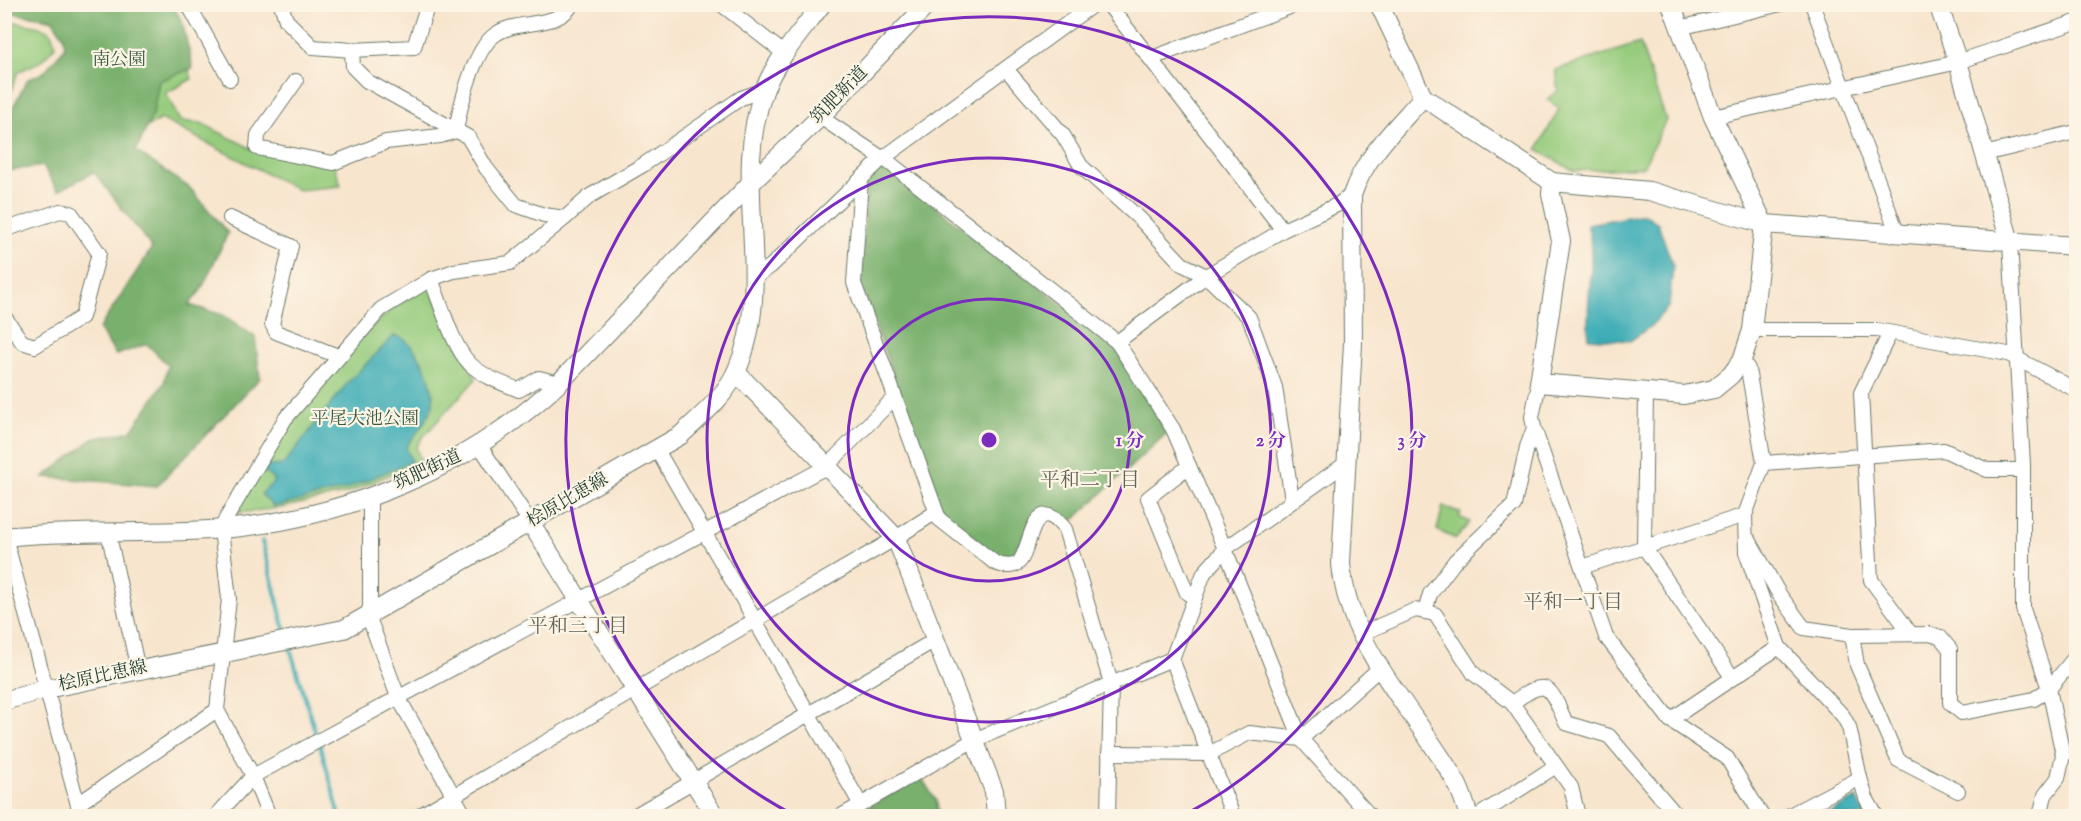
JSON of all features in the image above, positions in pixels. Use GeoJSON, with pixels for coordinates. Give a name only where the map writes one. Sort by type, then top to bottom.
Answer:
{"type":"FeatureCollection","features":[{"type":"Feature","properties":{"kind":"street"},"geometry":{"type":"LineString","coordinates":[[188,4],[230,79]]}},
{"type":"Feature","properties":{"kind":"street"},"geometry":{"type":"LineString","coordinates":[[281,4],[286,20],[313,47],[352,50],[414,47],[428,4]]}},
{"type":"Feature","properties":{"kind":"street"},"geometry":{"type":"LineString","coordinates":[[456,131],[465,93],[489,39],[498,32],[559,17],[572,4]]}},
{"type":"Feature","properties":{"kind":"street"},"geometry":{"type":"LineString","coordinates":[[721,4],[785,54]]}},
{"type":"Feature","properties":{"kind":"street","name":"桧原比恵線"},"geometry":{"type":"LineString","coordinates":[[4,701],[46,689],[344,628],[681,435],[712,407],[736,372],[751,327],[754,278],[749,184],[753,136],[764,90],[785,54],[822,4]]}},
{"type":"Feature","properties":{"kind":"street","name":"筑肥新道"},"geometry":{"type":"LineString","coordinates":[[749,184],[820,117],[928,4]]}},
{"type":"Feature","properties":{"kind":"street"},"geometry":{"type":"LineString","coordinates":[[754,278],[771,266],[882,159],[1094,4]]}},
{"type":"Feature","properties":{"kind":"street"},"geometry":{"type":"LineString","coordinates":[[1108,4],[1283,230]]}},
{"type":"Feature","properties":{"kind":"street"},"geometry":{"type":"LineString","coordinates":[[1152,58],[1298,4]]}},
{"type":"Feature","properties":{"kind":"street"},"geometry":{"type":"LineString","coordinates":[[1379,4],[1423,97],[1552,182],[1650,191],[1764,224],[1897,232],[2075,248]]}},
{"type":"Feature","properties":{"kind":"street"},"geometry":{"type":"LineString","coordinates":[[1539,383],[1684,395],[1714,388],[1731,375],[1742,360],[1752,330],[1764,224],[1713,117],[1671,4]]}},
{"type":"Feature","properties":{"kind":"street"},"geometry":{"type":"LineString","coordinates":[[1679,28],[1781,4]]}},
{"type":"Feature","properties":{"kind":"street"},"geometry":{"type":"LineString","coordinates":[[1812,4],[1897,232]]}},
{"type":"Feature","properties":{"kind":"street"},"geometry":{"type":"LineString","coordinates":[[1938,4],[1958,62],[2010,242],[2019,361],[2023,470],[2023,609],[2049,689],[2063,755],[2058,778],[2045,795],[2040,816]]}},
{"type":"Feature","properties":{"kind":"street"},"geometry":{"type":"LineString","coordinates":[[1713,117],[1958,62],[2076,22]]}},
{"type":"Feature","properties":{"kind":"street"},"geometry":{"type":"LineString","coordinates":[[352,50],[353,67],[367,81],[468,137],[486,168],[516,205],[544,215],[565,218]]}},
{"type":"Feature","properties":{"kind":"street"},"geometry":{"type":"LineString","coordinates":[[1006,69],[1063,135],[1081,166],[1141,220],[1182,264],[1206,276],[1249,317],[1275,387],[1292,500]]}},
{"type":"Feature","properties":{"kind":"street"},"geometry":{"type":"LineString","coordinates":[[296,81],[258,135],[257,148],[333,163],[386,142],[440,136],[456,131]]}},
{"type":"Feature","properties":{"kind":"street"},"geometry":{"type":"LineString","coordinates":[[269,816],[253,776],[217,710],[229,599],[221,529],[285,419],[381,309],[431,279],[454,271],[510,263],[590,196],[643,165],[741,98],[764,90]]}},
{"type":"Feature","properties":{"kind":"street"},"geometry":{"type":"LineString","coordinates":[[1423,97],[1368,161],[1358,177],[1352,195],[1353,343],[1341,563],[1343,590],[1361,634],[1457,783],[1469,816]]}},
{"type":"Feature","properties":{"kind":"street"},"geometry":{"type":"LineString","coordinates":[[820,117],[882,159],[1117,342],[1173,429],[1226,549],[1301,739],[1370,816]]}},
{"type":"Feature","properties":{"kind":"street"},"geometry":{"type":"LineString","coordinates":[[1984,154],[2076,132]]}},
{"type":"Feature","properties":{"kind":"street"},"geometry":{"type":"LineString","coordinates":[[861,179],[854,283],[939,519],[995,563],[1003,566],[1011,566],[1022,558],[1032,528],[1039,519],[1049,516],[1058,520],[1065,529],[1111,683],[1108,816]]}},
{"type":"Feature","properties":{"kind":"street"},"geometry":{"type":"LineString","coordinates":[[1552,182],[1551,194],[1561,241],[1532,417],[1534,428],[1606,637],[1670,720],[1727,758],[1762,816]]}},
{"type":"Feature","properties":{"kind":"street","name":"筑肥街道"},"geometry":{"type":"LineString","coordinates":[[5,537],[108,531],[221,529],[287,521],[370,497],[480,446],[532,408],[559,383],[749,184]]}},
{"type":"Feature","properties":{"kind":"street"},"geometry":{"type":"LineString","coordinates":[[1117,342],[1206,276],[1283,230],[1337,205],[1352,195]]}},
{"type":"Feature","properties":{"kind":"street"},"geometry":{"type":"LineString","coordinates":[[4,230],[60,211],[70,213],[99,253],[82,317],[34,346],[22,342],[4,316]]}},
{"type":"Feature","properties":{"kind":"street"},"geometry":{"type":"LineString","coordinates":[[230,218],[291,246],[272,324],[276,332],[338,356]]}},
{"type":"Feature","properties":{"kind":"street"},"geometry":{"type":"LineString","coordinates":[[431,279],[459,348],[468,362],[480,372],[519,390],[539,378],[559,383]]}},
{"type":"Feature","properties":{"kind":"street"},"geometry":{"type":"LineString","coordinates":[[1752,330],[1877,330],[2008,354],[2076,390]]}},
{"type":"Feature","properties":{"kind":"street"},"geometry":{"type":"LineString","coordinates":[[1890,333],[1861,393],[1871,580],[1911,634]]}},
{"type":"Feature","properties":{"kind":"street"},"geometry":{"type":"LineString","coordinates":[[1742,360],[1748,369],[1764,463],[1745,515],[1746,552],[1779,647],[1843,716],[1849,727],[1866,798],[1876,816]]}},
{"type":"Feature","properties":{"kind":"street"},"geometry":{"type":"LineString","coordinates":[[736,372],[896,538],[994,791],[996,816]]}},
{"type":"Feature","properties":{"kind":"street"},"geometry":{"type":"LineString","coordinates":[[1646,392],[1644,547],[1732,677]]}},
{"type":"Feature","properties":{"kind":"street"},"geometry":{"type":"LineString","coordinates":[[216,816],[253,776],[826,467],[895,397]]}},
{"type":"Feature","properties":{"kind":"street"},"geometry":{"type":"LineString","coordinates":[[1425,612],[1430,594],[1455,561],[1514,504],[1527,447],[1534,428]]}},
{"type":"Feature","properties":{"kind":"street"},"geometry":{"type":"LineString","coordinates":[[480,446],[715,816]]}},
{"type":"Feature","properties":{"kind":"street"},"geometry":{"type":"LineString","coordinates":[[657,450],[861,805]]}},
{"type":"Feature","properties":{"kind":"street"},"geometry":{"type":"LineString","coordinates":[[1764,463],[1944,450],[1987,471],[2023,470]]}},
{"type":"Feature","properties":{"kind":"street"},"geometry":{"type":"LineString","coordinates":[[1233,816],[1172,659],[1204,573],[1226,549],[1292,500],[1346,464]]}},
{"type":"Feature","properties":{"kind":"street"},"geometry":{"type":"LineString","coordinates":[[1189,466],[1148,498],[1187,592],[1195,597]]}},
{"type":"Feature","properties":{"kind":"street"},"geometry":{"type":"LineString","coordinates":[[370,497],[370,606],[368,615],[398,697],[465,816]]}},
{"type":"Feature","properties":{"kind":"street"},"geometry":{"type":"LineString","coordinates":[[418,816],[896,538],[936,512]]}},
{"type":"Feature","properties":{"kind":"street"},"geometry":{"type":"LineString","coordinates":[[1582,567],[1745,515]]}},
{"type":"Feature","properties":{"kind":"street"},"geometry":{"type":"LineString","coordinates":[[108,531],[138,670]]}},
{"type":"Feature","properties":{"kind":"street"},"geometry":{"type":"LineString","coordinates":[[1744,531],[1779,594],[1804,628],[1852,634],[1911,634],[1940,637],[1950,649],[1950,703],[1962,713],[2034,699],[2049,689],[2076,656]]}},
{"type":"Feature","properties":{"kind":"street"},"geometry":{"type":"LineString","coordinates":[[5,537],[79,810],[217,710]]}},
{"type":"Feature","properties":{"kind":"street"},"geometry":{"type":"LineString","coordinates":[[1361,634],[1415,610],[1435,614],[1474,674],[1512,703],[1570,787],[1578,816]]}},
{"type":"Feature","properties":{"kind":"street"},"geometry":{"type":"LineString","coordinates":[[1852,634],[1857,665],[1898,760],[1958,791]]}},
{"type":"Feature","properties":{"kind":"street"},"geometry":{"type":"LineString","coordinates":[[634,816],[936,640]]}},
{"type":"Feature","properties":{"kind":"street"},"geometry":{"type":"LineString","coordinates":[[1670,720],[1779,647]]}},
{"type":"Feature","properties":{"kind":"street"},"geometry":{"type":"LineString","coordinates":[[841,816],[974,740],[1172,659]]}},
{"type":"Feature","properties":{"kind":"street"},"geometry":{"type":"LineString","coordinates":[[1109,753],[1209,754],[1249,733],[1301,739],[1381,667]]}},
{"type":"Feature","properties":{"kind":"street"},"geometry":{"type":"LineString","coordinates":[[1512,703],[1533,687],[1544,687],[1552,692],[1566,723],[1609,736],[1677,816]]}},
{"type":"Feature","properties":{"kind":"street"},"geometry":{"type":"LineString","coordinates":[[1478,816],[1556,766]]}},
{"type":"Feature","properties":{"kind":"street"},"geometry":{"type":"LineString","coordinates":[[1788,816],[1860,778]]}},
{"type":"Feature","properties":{"kind":"green space"},"geometry":{"type":"Polygon","coordinates":[[[5,4],[172,5],[182,21],[193,68],[159,81],[153,114],[136,151],[190,188],[228,233],[201,290],[189,305],[223,315],[255,337],[260,378],[157,486],[44,477],[93,439],[131,431],[164,383],[168,365],[147,344],[116,355],[99,329],[152,248],[94,172],[58,191],[43,166],[5,171],[5,126],[14,105],[28,79],[43,73],[65,48],[64,37],[52,19],[5,12],[5,4]]]}},
{"type":"Feature","properties":{"kind":"green space","name":"南公園"},"geometry":{"type":"Polygon","coordinates":[[[5,5],[167,6],[192,79],[166,93],[180,121],[201,123],[256,151],[334,163],[341,186],[298,190],[161,119],[115,145],[42,76],[60,57],[67,39],[56,20],[5,11],[5,5]]]}},
{"type":"Feature","properties":{"kind":"green space"},"geometry":{"type":"Polygon","coordinates":[[[5,20],[50,31],[56,45],[41,61],[18,72],[5,107],[5,20]]]}},
{"type":"Feature","properties":{"kind":"green space"},"geometry":{"type":"Polygon","coordinates":[[[1640,43],[1666,120],[1643,167],[1574,171],[1537,150],[1559,109],[1547,99],[1558,91],[1555,70],[1640,43]]]}},
{"type":"Feature","properties":{"kind":"green space"},"geometry":{"type":"Polygon","coordinates":[[[884,167],[1111,342],[1169,431],[1069,524],[1052,512],[1032,516],[1018,555],[1003,561],[941,512],[860,282],[867,179],[884,167]]]}},
{"type":"Feature","properties":{"kind":"green space","name":"平尾大池公園"},"geometry":{"type":"Polygon","coordinates":[[[428,285],[476,379],[422,438],[416,448],[421,461],[348,493],[281,508],[236,513],[283,429],[320,380],[353,344],[389,312],[428,285]]]}},
{"type":"Feature","properties":{"kind":"green space"},"geometry":{"type":"Polygon","coordinates":[[[1443,506],[1461,513],[1459,517],[1470,522],[1456,539],[1437,530],[1443,506]]]}},
{"type":"Feature","properties":{"kind":"green space"},"geometry":{"type":"Polygon","coordinates":[[[921,777],[936,801],[937,816],[853,816],[921,777]]]}},
{"type":"Feature","properties":{"kind":"water"},"geometry":{"type":"Polygon","coordinates":[[[1644,214],[1658,223],[1673,266],[1669,306],[1651,326],[1630,341],[1589,338],[1591,252],[1587,224],[1644,214]]]}},
{"type":"Feature","properties":{"kind":"water"},"geometry":{"type":"Polygon","coordinates":[[[394,336],[410,344],[424,365],[432,389],[432,408],[406,448],[412,461],[346,489],[274,507],[261,494],[275,481],[264,471],[268,466],[283,465],[349,381],[394,336]]]}},
{"type":"Feature","properties":{"kind":"water"},"geometry":{"type":"Polygon","coordinates":[[[1857,798],[1867,816],[1823,816],[1857,798]]]}},
{"type":"Feature","properties":{"kind":"waterway"},"geometry":{"type":"LineString","coordinates":[[262,541],[286,635]]}},
{"type":"Feature","properties":{"kind":"waterway"},"geometry":{"type":"LineString","coordinates":[[289,645],[317,738]]}},
{"type":"Feature","properties":{"kind":"waterway"},"geometry":{"type":"LineString","coordinates":[[320,745],[340,816]]}},
{"type":"Feature","properties":{"kind":"district","name":"平和二丁目"},"geometry":{"type":"Point","coordinates":[1090,481]}},
{"type":"Feature","properties":{"kind":"district","name":"平和一丁目"},"geometry":{"type":"Point","coordinates":[1573,603]}},
{"type":"Feature","properties":{"kind":"district","name":"平和三丁目"},"geometry":{"type":"Point","coordinates":[578,627]}}]}
